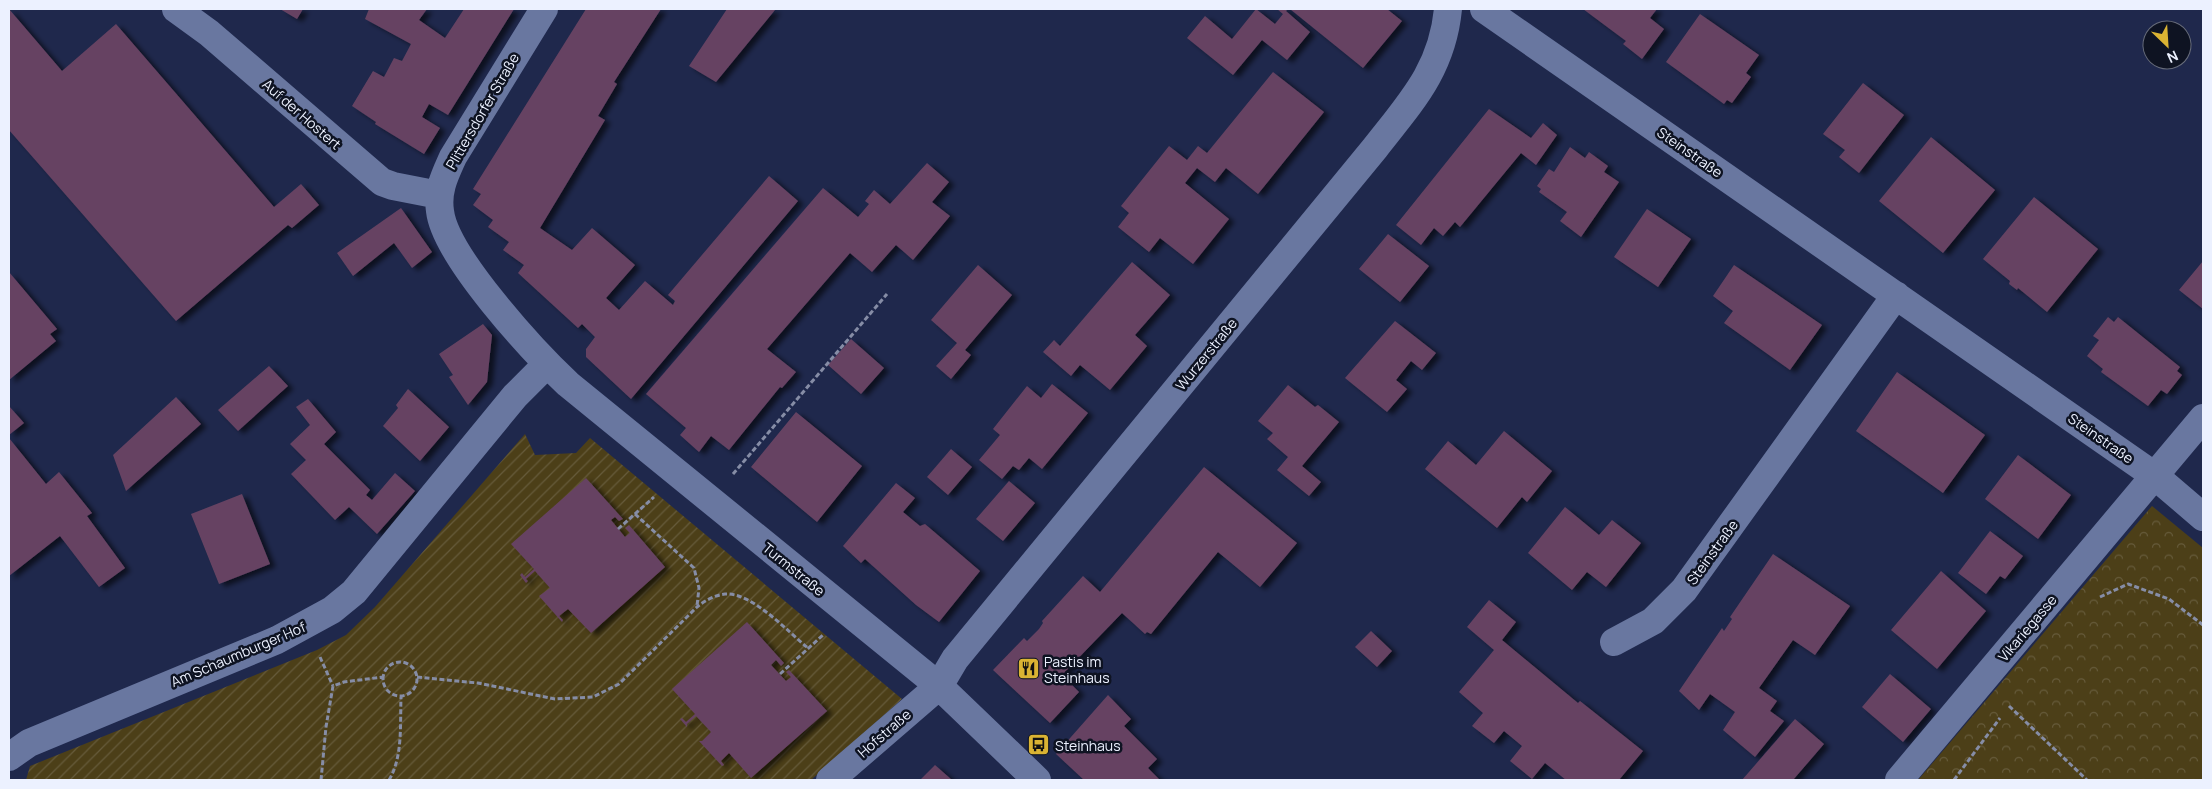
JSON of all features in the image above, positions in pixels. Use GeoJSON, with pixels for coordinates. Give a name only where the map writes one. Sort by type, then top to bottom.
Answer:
{"type":"FeatureCollection","features":[{"type":"Feature","properties":{"kind":"street","name":"Auf der Hostert"},"geometry":{"type":"LineString","coordinates":[[176,9],[209,33],[382,182],[439,195]]}},
{"type":"Feature","properties":{"kind":"street","name":"Plittersdorfer Straße"},"geometry":{"type":"LineString","coordinates":[[544,9],[453,157],[442,181],[439,195],[444,229],[460,255],[523,337],[547,364]]}},
{"type":"Feature","properties":{"kind":"street","name":"Wurzerstraße"},"geometry":{"type":"LineString","coordinates":[[938,686],[955,659],[1415,98],[1429,76],[1438,54],[1446,26],[1448,9]]}},
{"type":"Feature","properties":{"kind":"street","name":"Steinstraße"},"geometry":{"type":"LineString","coordinates":[[1484,9],[2155,476],[2203,517]]}},
{"type":"Feature","properties":{"kind":"street","name":"Steinstraße"},"geometry":{"type":"LineString","coordinates":[[1614,642],[1653,621],[1684,590],[1896,295]]}},
{"type":"Feature","properties":{"kind":"street","name":"Turmstraße"},"geometry":{"type":"LineString","coordinates":[[547,364],[710,501],[938,686],[1037,780]]}},
{"type":"Feature","properties":{"kind":"street","name":"Am Schaumburger Hof"},"geometry":{"type":"LineString","coordinates":[[9,757],[29,743],[277,640],[332,610],[354,592],[515,396],[547,364]]}},
{"type":"Feature","properties":{"kind":"street","name":"Vikariegasse"},"geometry":{"type":"LineString","coordinates":[[1899,780],[2203,418]]}},
{"type":"Feature","properties":{"kind":"street","name":"Hofstraße"},"geometry":{"type":"LineString","coordinates":[[830,780],[938,686]]}},
{"type":"Feature","properties":{"kind":"path"},"geometry":{"type":"LineString","coordinates":[[710,501],[887,294]]}},
{"type":"Feature","properties":{"kind":"path"},"geometry":{"type":"LineString","coordinates":[[618,529],[657,495]]}},
{"type":"Feature","properties":{"kind":"path"},"geometry":{"type":"LineString","coordinates":[[636,514],[694,568],[699,588],[696,607]]}},
{"type":"Feature","properties":{"kind":"path"},"geometry":{"type":"LineString","coordinates":[[2097,598],[2128,584],[2170,599],[2203,625]]}},
{"type":"Feature","properties":{"kind":"path"},"geometry":{"type":"LineString","coordinates":[[418,677],[478,683],[556,699],[593,697],[619,684],[696,607],[706,600],[725,594],[748,599],[808,648]]}},
{"type":"Feature","properties":{"kind":"path"},"geometry":{"type":"LineString","coordinates":[[780,674],[824,634]]}},
{"type":"Feature","properties":{"kind":"path"},"geometry":{"type":"LineString","coordinates":[[317,650],[334,686],[326,727],[321,780]]}},
{"type":"Feature","properties":{"kind":"path"},"geometry":{"type":"LineString","coordinates":[[400,661],[414,669],[418,677],[414,690],[401,697],[392,695],[384,687],[383,677],[386,669],[400,661]]}},
{"type":"Feature","properties":{"kind":"path"},"geometry":{"type":"LineString","coordinates":[[334,686],[344,682],[383,677]]}},
{"type":"Feature","properties":{"kind":"path"},"geometry":{"type":"LineString","coordinates":[[389,780],[395,770],[398,754],[401,697]]}},
{"type":"Feature","properties":{"kind":"path"},"geometry":{"type":"LineString","coordinates":[[1954,780],[2015,698]]}},
{"type":"Feature","properties":{"kind":"path"},"geometry":{"type":"LineString","coordinates":[[2009,706],[2087,780]]}},
{"type":"Feature","properties":{"kind":"green space"},"geometry":{"type":"Polygon","coordinates":[[[525,434],[535,455],[576,453],[590,438],[902,699],[811,780],[26,780],[30,766],[317,650],[346,635],[375,607],[525,434]]]}},
{"type":"Feature","properties":{"kind":"green space"},"geometry":{"type":"Polygon","coordinates":[[[2152,506],[2203,548],[2203,780],[1918,780],[2152,506]]]}},
{"type":"Feature","properties":{"kind":"building"},"geometry":{"type":"Polygon","coordinates":[[[9,9],[62,71],[116,24],[274,207],[301,184],[319,205],[292,228],[288,225],[176,321],[9,130],[9,9]]]}},
{"type":"Feature","properties":{"kind":"building"},"geometry":{"type":"Polygon","coordinates":[[[280,9],[303,9],[297,19],[280,9]]]}},
{"type":"Feature","properties":{"kind":"building"},"geometry":{"type":"Polygon","coordinates":[[[369,9],[427,9],[419,20],[445,38],[464,9],[514,9],[448,115],[429,104],[422,117],[440,128],[424,154],[375,124],[376,122],[352,106],[373,71],[384,77],[394,58],[402,61],[411,44],[365,19],[369,9]]]}},
{"type":"Feature","properties":{"kind":"building"},"geometry":{"type":"Polygon","coordinates":[[[586,9],[661,9],[614,82],[617,84],[598,116],[605,120],[540,228],[572,250],[592,228],[635,265],[606,298],[619,310],[645,281],[673,305],[675,301],[668,295],[769,176],[798,201],[631,399],[586,357],[586,349],[595,337],[582,324],[578,328],[518,273],[524,265],[503,250],[509,242],[488,227],[493,220],[473,205],[481,194],[473,189],[586,9]]]}},
{"type":"Feature","properties":{"kind":"building"},"geometry":{"type":"Polygon","coordinates":[[[727,9],[775,10],[716,82],[689,66],[727,9]]]}},
{"type":"Feature","properties":{"kind":"building"},"geometry":{"type":"Polygon","coordinates":[[[1256,9],[1275,24],[1283,14],[1277,9],[1288,9],[1286,11],[1310,32],[1287,60],[1262,40],[1233,75],[1187,38],[1205,16],[1232,39],[1256,9]]]}},
{"type":"Feature","properties":{"kind":"building"},"geometry":{"type":"Polygon","coordinates":[[[1290,9],[1387,9],[1402,21],[1363,68],[1290,9]]]}},
{"type":"Feature","properties":{"kind":"building"},"geometry":{"type":"Polygon","coordinates":[[[1583,9],[1657,9],[1650,18],[1664,29],[1642,59],[1623,44],[1626,41],[1583,9]]]}},
{"type":"Feature","properties":{"kind":"building"},"geometry":{"type":"Polygon","coordinates":[[[1700,14],[1759,55],[1746,73],[1751,77],[1732,103],[1727,100],[1724,104],[1666,62],[1700,14]]]}},
{"type":"Feature","properties":{"kind":"building"},"geometry":{"type":"Polygon","coordinates":[[[1273,72],[1324,112],[1258,194],[1226,168],[1215,182],[1197,168],[1185,183],[1229,219],[1193,264],[1160,238],[1149,252],[1118,227],[1129,213],[1121,206],[1169,146],[1187,160],[1198,146],[1207,153],[1273,72]]]}},
{"type":"Feature","properties":{"kind":"building"},"geometry":{"type":"Polygon","coordinates":[[[1863,83],[1904,115],[1859,173],[1839,157],[1845,150],[1823,134],[1863,83]]]}},
{"type":"Feature","properties":{"kind":"building"},"geometry":{"type":"Polygon","coordinates":[[[1489,109],[1531,138],[1543,123],[1557,135],[1536,165],[1521,153],[1460,227],[1455,222],[1443,236],[1434,228],[1421,245],[1396,225],[1489,109]]]}},
{"type":"Feature","properties":{"kind":"building"},"geometry":{"type":"Polygon","coordinates":[[[1931,137],[1995,190],[1943,253],[1879,201],[1931,137]]]}},
{"type":"Feature","properties":{"kind":"building"},"geometry":{"type":"Polygon","coordinates":[[[1570,147],[1585,158],[1589,152],[1608,166],[1604,172],[1619,182],[1581,237],[1560,221],[1567,212],[1539,192],[1541,189],[1537,186],[1549,169],[1554,172],[1570,147]]]}},
{"type":"Feature","properties":{"kind":"building"},"geometry":{"type":"Polygon","coordinates":[[[927,163],[949,182],[932,202],[950,216],[913,260],[896,245],[872,272],[850,253],[767,349],[796,372],[782,388],[780,387],[729,450],[711,436],[699,452],[680,435],[686,428],[646,394],[823,188],[858,217],[869,204],[865,201],[874,190],[890,204],[927,163]]]}},
{"type":"Feature","properties":{"kind":"building"},"geometry":{"type":"Polygon","coordinates":[[[2034,197],[2098,249],[2047,312],[2018,288],[2017,290],[2009,284],[2010,281],[1983,259],[2034,197]]]}},
{"type":"Feature","properties":{"kind":"building"},"geometry":{"type":"Polygon","coordinates":[[[401,208],[432,252],[412,268],[394,243],[353,276],[337,253],[401,208]]]}},
{"type":"Feature","properties":{"kind":"building"},"geometry":{"type":"Polygon","coordinates":[[[1647,209],[1691,239],[1658,287],[1614,257],[1647,209]]]}},
{"type":"Feature","properties":{"kind":"building"},"geometry":{"type":"Polygon","coordinates":[[[1388,234],[1429,266],[1400,302],[1359,269],[1388,234]]]}},
{"type":"Feature","properties":{"kind":"building"},"geometry":{"type":"Polygon","coordinates":[[[2203,261],[2203,309],[2179,290],[2203,261]]]}},
{"type":"Feature","properties":{"kind":"building"},"geometry":{"type":"Polygon","coordinates":[[[1132,262],[1170,295],[1135,335],[1147,346],[1110,390],[1080,365],[1071,376],[1043,352],[1054,340],[1060,346],[1132,262]]]}},
{"type":"Feature","properties":{"kind":"building"},"geometry":{"type":"Polygon","coordinates":[[[978,265],[1012,295],[965,350],[971,355],[951,379],[936,366],[957,343],[931,320],[978,265]]]}},
{"type":"Feature","properties":{"kind":"building"},"geometry":{"type":"Polygon","coordinates":[[[1734,265],[1822,325],[1790,370],[1724,323],[1733,311],[1713,296],[1734,265]]]}},
{"type":"Feature","properties":{"kind":"building"},"geometry":{"type":"Polygon","coordinates":[[[9,272],[57,329],[50,334],[56,341],[9,380],[9,272]]]}},
{"type":"Feature","properties":{"kind":"building"},"geometry":{"type":"Polygon","coordinates":[[[2108,317],[2114,322],[2118,317],[2180,367],[2177,371],[2182,375],[2167,394],[2161,390],[2148,406],[2101,372],[2103,369],[2087,356],[2099,340],[2093,336],[2108,317]]]}},
{"type":"Feature","properties":{"kind":"building"},"geometry":{"type":"Polygon","coordinates":[[[1395,321],[1436,353],[1422,370],[1411,361],[1396,380],[1407,389],[1387,412],[1345,378],[1395,321]]]}},
{"type":"Feature","properties":{"kind":"building"},"geometry":{"type":"Polygon","coordinates":[[[483,324],[492,335],[487,382],[468,405],[449,377],[453,375],[439,354],[483,324]]]}},
{"type":"Feature","properties":{"kind":"building"},"geometry":{"type":"Polygon","coordinates":[[[851,339],[884,368],[861,394],[828,365],[851,339]]]}},
{"type":"Feature","properties":{"kind":"building"},"geometry":{"type":"Polygon","coordinates":[[[269,366],[288,386],[238,431],[218,410],[269,366]]]}},
{"type":"Feature","properties":{"kind":"building"},"geometry":{"type":"Polygon","coordinates":[[[1897,372],[1985,435],[1943,493],[1856,431],[1897,372]]]}},
{"type":"Feature","properties":{"kind":"building"},"geometry":{"type":"Polygon","coordinates":[[[1052,384],[1088,413],[1042,469],[1029,458],[1019,470],[1013,466],[1002,479],[979,460],[1000,435],[993,429],[1027,386],[1041,398],[1052,384]]]}},
{"type":"Feature","properties":{"kind":"building"},"geometry":{"type":"Polygon","coordinates":[[[1288,385],[1315,407],[1318,405],[1339,422],[1302,466],[1321,482],[1309,496],[1277,470],[1288,457],[1267,439],[1273,433],[1258,421],[1288,385]]]}},
{"type":"Feature","properties":{"kind":"building"},"geometry":{"type":"Polygon","coordinates":[[[408,389],[449,427],[420,461],[383,426],[398,408],[396,405],[408,389]]]}},
{"type":"Feature","properties":{"kind":"building"},"geometry":{"type":"Polygon","coordinates":[[[176,397],[201,424],[126,491],[113,455],[176,397]]]}},
{"type":"Feature","properties":{"kind":"building"},"geometry":{"type":"Polygon","coordinates":[[[308,399],[336,432],[324,444],[370,490],[366,495],[372,500],[395,473],[415,491],[377,534],[349,507],[335,520],[291,474],[306,460],[290,444],[310,425],[296,407],[308,399]]]}},
{"type":"Feature","properties":{"kind":"building"},"geometry":{"type":"Polygon","coordinates":[[[9,406],[24,423],[9,435],[9,406]]]}},
{"type":"Feature","properties":{"kind":"building"},"geometry":{"type":"Polygon","coordinates":[[[796,412],[862,466],[817,522],[751,467],[796,412]]]}},
{"type":"Feature","properties":{"kind":"building"},"geometry":{"type":"Polygon","coordinates":[[[1504,431],[1552,471],[1527,502],[1522,497],[1497,528],[1425,469],[1448,441],[1476,465],[1504,431]]]}},
{"type":"Feature","properties":{"kind":"building"},"geometry":{"type":"Polygon","coordinates":[[[9,438],[46,484],[59,472],[92,513],[87,516],[125,568],[99,587],[60,536],[9,576],[9,438]]]}},
{"type":"Feature","properties":{"kind":"building"},"geometry":{"type":"Polygon","coordinates":[[[951,449],[972,467],[948,495],[927,477],[951,449]]]}},
{"type":"Feature","properties":{"kind":"building"},"geometry":{"type":"Polygon","coordinates":[[[2018,455],[2071,495],[2038,539],[1985,499],[2018,455]]]}},
{"type":"Feature","properties":{"kind":"building"},"geometry":{"type":"Polygon","coordinates":[[[1204,467],[1297,543],[1260,587],[1218,552],[1151,634],[1147,632],[1145,634],[1122,613],[1062,675],[1079,692],[1050,723],[993,670],[1024,638],[1027,641],[1039,629],[1043,623],[1042,621],[1083,576],[1100,592],[1204,467]]]}},
{"type":"Feature","properties":{"kind":"building"},"geometry":{"type":"Polygon","coordinates":[[[586,478],[623,519],[619,521],[615,517],[611,520],[625,537],[630,533],[625,528],[629,525],[665,567],[591,633],[568,609],[559,616],[563,620],[562,622],[539,596],[550,588],[535,571],[526,579],[528,581],[526,583],[520,575],[522,573],[525,577],[534,569],[511,544],[586,478]]]}},
{"type":"Feature","properties":{"kind":"building"},"geometry":{"type":"Polygon","coordinates":[[[1009,481],[1035,503],[1003,541],[976,519],[1009,481]]]}},
{"type":"Feature","properties":{"kind":"building"},"geometry":{"type":"Polygon","coordinates":[[[896,483],[915,498],[903,512],[920,526],[925,524],[980,571],[939,622],[916,605],[865,559],[861,563],[843,546],[896,483]]]}},
{"type":"Feature","properties":{"kind":"building"},"geometry":{"type":"Polygon","coordinates":[[[242,494],[270,564],[219,584],[191,514],[242,494]]]}},
{"type":"Feature","properties":{"kind":"building"},"geometry":{"type":"Polygon","coordinates":[[[1565,507],[1599,535],[1612,520],[1641,543],[1606,587],[1587,572],[1572,590],[1528,553],[1565,507]]]}},
{"type":"Feature","properties":{"kind":"building"},"geometry":{"type":"Polygon","coordinates":[[[1990,531],[2023,556],[2005,579],[2000,576],[1986,594],[1958,573],[1990,531]]]}},
{"type":"Feature","properties":{"kind":"building"},"geometry":{"type":"Polygon","coordinates":[[[1773,554],[1850,606],[1815,655],[1793,640],[1759,688],[1777,701],[1770,711],[1784,721],[1755,757],[1723,730],[1735,712],[1710,694],[1699,710],[1679,691],[1722,628],[1724,631],[1732,619],[1730,617],[1773,554]]]}},
{"type":"Feature","properties":{"kind":"building"},"geometry":{"type":"Polygon","coordinates":[[[1941,571],[1986,611],[1937,669],[1891,630],[1941,571]]]}},
{"type":"Feature","properties":{"kind":"building"},"geometry":{"type":"Polygon","coordinates":[[[1489,600],[1516,622],[1502,640],[1578,703],[1580,701],[1643,751],[1619,780],[1566,780],[1545,763],[1532,779],[1510,761],[1522,746],[1504,731],[1494,743],[1472,726],[1483,713],[1459,692],[1494,650],[1467,627],[1489,600]]]}},
{"type":"Feature","properties":{"kind":"building"},"geometry":{"type":"Polygon","coordinates":[[[747,622],[784,663],[781,666],[776,660],[771,665],[786,681],[791,677],[786,672],[789,670],[827,711],[751,778],[729,753],[721,761],[724,765],[722,766],[699,741],[702,741],[711,732],[696,716],[687,724],[687,727],[680,719],[682,718],[686,722],[695,714],[672,689],[747,622]]]}},
{"type":"Feature","properties":{"kind":"building"},"geometry":{"type":"Polygon","coordinates":[[[1371,631],[1392,651],[1377,667],[1355,647],[1371,631]]]}},
{"type":"Feature","properties":{"kind":"building"},"geometry":{"type":"Polygon","coordinates":[[[1890,674],[1931,709],[1903,742],[1862,707],[1890,674]]]}},
{"type":"Feature","properties":{"kind":"building"},"geometry":{"type":"Polygon","coordinates":[[[1108,695],[1131,719],[1124,726],[1157,759],[1148,768],[1160,780],[1084,780],[1056,754],[1108,695]]]}},
{"type":"Feature","properties":{"kind":"building"},"geometry":{"type":"Polygon","coordinates":[[[1795,719],[1824,744],[1793,780],[1742,780],[1795,719]]]}},
{"type":"Feature","properties":{"kind":"building"},"geometry":{"type":"Polygon","coordinates":[[[935,765],[952,780],[920,780],[935,765]]]}},
{"type":"Feature","properties":{"kind":"place","name":"Pastis im Steinhaus"},"geometry":{"type":"Point","coordinates":[1028,669]}},
{"type":"Feature","properties":{"kind":"place","name":"Steinhaus"},"geometry":{"type":"Point","coordinates":[1039,745]}}]}
